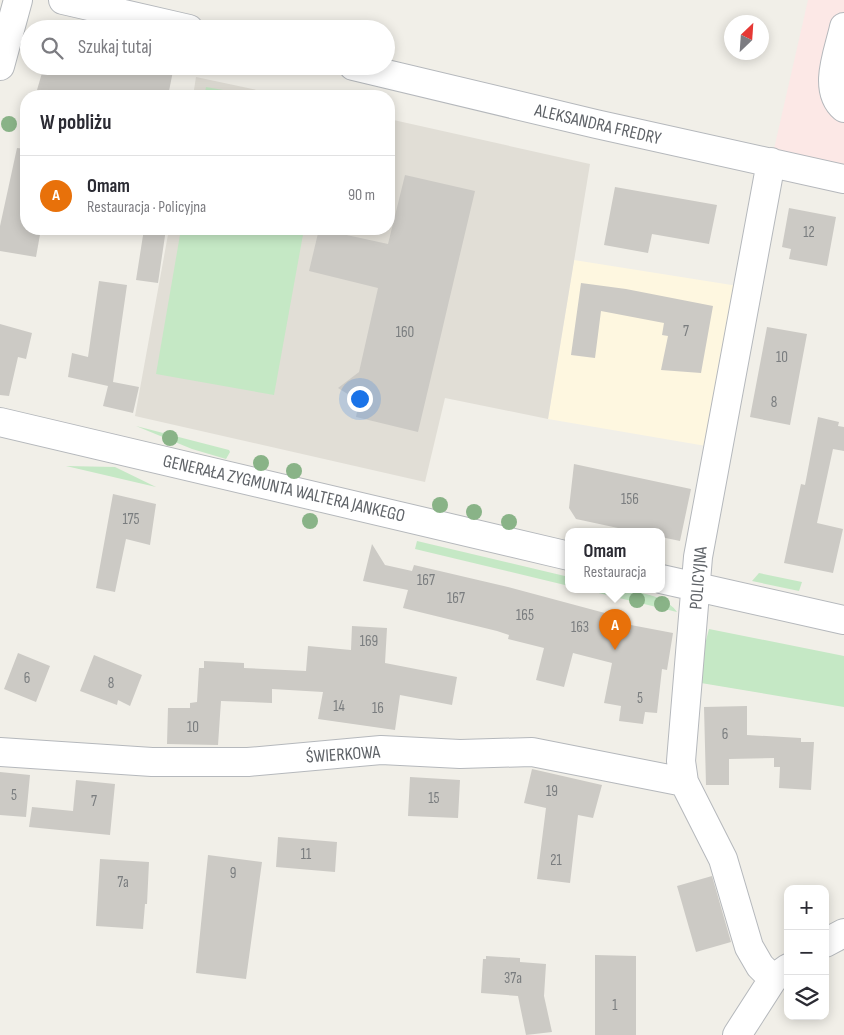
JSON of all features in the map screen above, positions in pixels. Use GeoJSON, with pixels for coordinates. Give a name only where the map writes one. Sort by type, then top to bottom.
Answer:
{"type":"FeatureCollection","features":[{"type":"Feature","properties":{"kind":"street"},"geometry":{"type":"LineString","coordinates":[[0,66],[18,0]]}},
{"type":"Feature","properties":{"kind":"street"},"geometry":{"type":"LineString","coordinates":[[63,0],[150,20]]}},
{"type":"Feature","properties":{"kind":"street"},"geometry":{"type":"LineString","coordinates":[[844,28],[832,83],[835,95],[844,108]]}},
{"type":"Feature","properties":{"kind":"street","name":"ALEKSANDRA FREDRY"},"geometry":{"type":"LineString","coordinates":[[390,75],[596,124],[844,179]]}},
{"type":"Feature","properties":{"kind":"street","name":"POLICYJNA"},"geometry":{"type":"LineString","coordinates":[[770,162],[698,558],[681,761],[684,782],[724,860],[749,947],[760,966],[781,973]]}},
{"type":"Feature","properties":{"kind":"street","name":"GENERAŁA ZYGMUNTA WALTERA JANKEGO"},"geometry":{"type":"LineString","coordinates":[[0,422],[565,555]]}},
{"type":"Feature","properties":{"kind":"street"},"geometry":{"type":"LineString","coordinates":[[665,580],[844,620]]}},
{"type":"Feature","properties":{"kind":"street","name":"ŚWIERKOWA"},"geometry":{"type":"LineString","coordinates":[[0,752],[152,762],[248,762],[381,750],[460,754],[532,752],[684,782]]}},
{"type":"Feature","properties":{"kind":"street"},"geometry":{"type":"LineString","coordinates":[[829,942],[844,933]]}},
{"type":"Feature","properties":{"kind":"street"},"geometry":{"type":"LineString","coordinates":[[737,1035],[781,973]]}},
{"type":"Feature","properties":{"kind":"shaded area"},"geometry":{"type":"Polygon","coordinates":[[[808,0],[844,0],[844,179],[771,162],[808,0]]]}},
{"type":"Feature","properties":{"kind":"shaded area"},"geometry":{"type":"Polygon","coordinates":[[[196,77],[257,90],[194,90],[196,77]]]}},
{"type":"Feature","properties":{"kind":"shaded area"},"geometry":{"type":"Polygon","coordinates":[[[395,120],[590,164],[548,419],[445,398],[425,482],[135,416],[168,235],[395,235],[395,120]]]}},
{"type":"Feature","properties":{"kind":"shaded area"},"geometry":{"type":"Polygon","coordinates":[[[574,260],[738,286],[706,446],[548,419],[574,260]]]}},
{"type":"Feature","properties":{"kind":"green space"},"geometry":{"type":"Polygon","coordinates":[[[206,87],[223,90],[205,90],[206,87]]]}},
{"type":"Feature","properties":{"kind":"green space"},"geometry":{"type":"Polygon","coordinates":[[[180,235],[303,235],[274,395],[156,374],[180,235]]]}},
{"type":"Feature","properties":{"kind":"green space"},"geometry":{"type":"Polygon","coordinates":[[[136,426],[229,450],[230,452],[226,459],[192,449],[136,426]]]}},
{"type":"Feature","properties":{"kind":"green space"},"geometry":{"type":"Polygon","coordinates":[[[66,466],[115,467],[156,487],[66,466]]]}},
{"type":"Feature","properties":{"kind":"green space"},"geometry":{"type":"Polygon","coordinates":[[[417,541],[565,576],[565,585],[415,549],[417,541]]]}},
{"type":"Feature","properties":{"kind":"green space"},"geometry":{"type":"Polygon","coordinates":[[[759,573],[802,582],[799,591],[752,581],[759,573]]]}},
{"type":"Feature","properties":{"kind":"green space"},"geometry":{"type":"Polygon","coordinates":[[[599,593],[647,594],[669,604],[677,612],[599,593]]]}},
{"type":"Feature","properties":{"kind":"green space"},"geometry":{"type":"Polygon","coordinates":[[[709,629],[844,656],[844,707],[695,682],[709,629]]]}},
{"type":"Feature","properties":{"kind":"building"},"geometry":{"type":"Polygon","coordinates":[[[41,75],[172,75],[169,90],[37,90],[41,75]]]}},
{"type":"Feature","properties":{"kind":"building"},"geometry":{"type":"Polygon","coordinates":[[[17,148],[20,148],[20,235],[40,235],[36,257],[0,251],[0,226],[17,148]]]}},
{"type":"Feature","properties":{"kind":"building"},"geometry":{"type":"Polygon","coordinates":[[[405,175],[475,191],[418,432],[356,417],[359,401],[338,388],[359,372],[378,288],[309,271],[318,235],[347,235],[388,244],[390,235],[395,235],[395,216],[405,175]]]}},
{"type":"Feature","properties":{"kind":"building"},"geometry":{"type":"Polygon","coordinates":[[[615,187],[717,205],[709,244],[652,234],[648,253],[604,245],[615,187]]]}},
{"type":"Feature","properties":{"kind":"building"},"geometry":{"type":"Polygon","coordinates":[[[789,208],[836,217],[827,266],[789,259],[791,249],[782,247],[789,208]]]}},
{"type":"Feature","properties":{"kind":"building"},"geometry":{"type":"Polygon","coordinates":[[[143,235],[165,235],[158,283],[136,280],[143,235]]]}},
{"type":"Feature","properties":{"kind":"building"},"geometry":{"type":"Polygon","coordinates":[[[99,281],[127,285],[113,382],[139,387],[133,413],[103,406],[108,386],[68,377],[72,353],[88,357],[99,281]]]}},
{"type":"Feature","properties":{"kind":"building"},"geometry":{"type":"Polygon","coordinates":[[[581,283],[626,289],[713,306],[701,373],[661,370],[668,336],[662,335],[664,323],[601,311],[595,358],[571,355],[581,283]]]}},
{"type":"Feature","properties":{"kind":"building"},"geometry":{"type":"Polygon","coordinates":[[[0,324],[32,333],[26,359],[18,357],[9,396],[0,395],[0,324]]]}},
{"type":"Feature","properties":{"kind":"building"},"geometry":{"type":"Polygon","coordinates":[[[767,327],[807,334],[790,425],[750,417],[767,327]]]}},
{"type":"Feature","properties":{"kind":"building"},"geometry":{"type":"Polygon","coordinates":[[[818,417],[839,422],[838,426],[844,427],[844,451],[833,449],[817,523],[843,529],[833,573],[784,563],[801,484],[805,485],[818,417]]]}},
{"type":"Feature","properties":{"kind":"building"},"geometry":{"type":"Polygon","coordinates":[[[574,464],[691,489],[680,541],[665,538],[665,528],[618,528],[576,519],[569,508],[574,464]]]}},
{"type":"Feature","properties":{"kind":"building"},"geometry":{"type":"Polygon","coordinates":[[[113,494],[156,504],[150,545],[126,539],[115,592],[96,588],[113,494]]]}},
{"type":"Feature","properties":{"kind":"building"},"geometry":{"type":"Polygon","coordinates":[[[372,544],[385,565],[412,571],[414,565],[508,587],[616,616],[615,622],[673,633],[667,670],[662,669],[657,713],[645,712],[643,724],[619,721],[621,706],[604,703],[612,663],[573,653],[564,687],[536,680],[544,648],[508,639],[509,635],[497,631],[403,608],[408,590],[363,581],[372,544]]]}},
{"type":"Feature","properties":{"kind":"building"},"geometry":{"type":"Polygon","coordinates":[[[352,626],[387,628],[385,663],[457,677],[452,705],[400,695],[395,730],[318,719],[323,692],[272,689],[272,703],[221,701],[218,745],[167,744],[168,708],[190,708],[190,703],[197,702],[199,668],[204,668],[204,661],[244,663],[244,668],[306,671],[308,646],[351,650],[352,626]]]}},
{"type":"Feature","properties":{"kind":"building"},"geometry":{"type":"Polygon","coordinates":[[[18,653],[50,666],[36,702],[4,689],[18,653]]]}},
{"type":"Feature","properties":{"kind":"building"},"geometry":{"type":"Polygon","coordinates":[[[94,655],[142,675],[130,706],[118,700],[117,705],[80,691],[94,655]]]}},
{"type":"Feature","properties":{"kind":"building"},"geometry":{"type":"Polygon","coordinates":[[[747,706],[747,735],[801,738],[801,742],[814,742],[811,790],[779,788],[780,767],[774,767],[774,758],[729,759],[729,785],[706,785],[704,707],[747,706]]]}},
{"type":"Feature","properties":{"kind":"building"},"geometry":{"type":"Polygon","coordinates":[[[532,769],[602,785],[593,818],[578,815],[570,883],[537,879],[546,808],[524,803],[532,769]]]}},
{"type":"Feature","properties":{"kind":"building"},"geometry":{"type":"Polygon","coordinates":[[[0,772],[30,775],[26,817],[0,815],[0,772]]]}},
{"type":"Feature","properties":{"kind":"building"},"geometry":{"type":"Polygon","coordinates":[[[410,777],[460,780],[458,818],[408,816],[410,777]]]}},
{"type":"Feature","properties":{"kind":"building"},"geometry":{"type":"Polygon","coordinates":[[[76,780],[115,784],[110,835],[29,827],[32,807],[73,811],[76,780]]]}},
{"type":"Feature","properties":{"kind":"building"},"geometry":{"type":"Polygon","coordinates":[[[278,837],[337,842],[335,872],[276,867],[278,837]]]}},
{"type":"Feature","properties":{"kind":"building"},"geometry":{"type":"Polygon","coordinates":[[[208,855],[262,862],[246,979],[196,973],[208,855]]]}},
{"type":"Feature","properties":{"kind":"building"},"geometry":{"type":"Polygon","coordinates":[[[100,859],[149,862],[147,904],[145,904],[143,929],[96,926],[100,859]]]}},
{"type":"Feature","properties":{"kind":"building"},"geometry":{"type":"Polygon","coordinates":[[[712,876],[731,942],[696,952],[677,886],[712,876]]]}},
{"type":"Feature","properties":{"kind":"building"},"geometry":{"type":"Polygon","coordinates":[[[595,955],[636,956],[636,1035],[595,1035],[595,955]]]}},
{"type":"Feature","properties":{"kind":"building"},"geometry":{"type":"Polygon","coordinates":[[[486,956],[520,958],[520,962],[546,964],[544,996],[552,1032],[526,1035],[518,996],[481,993],[483,959],[486,959],[486,956]]]}},
{"type":"Feature","properties":{"kind":"place","name":"Omam"},"geometry":{"type":"Point","coordinates":[615,650]}}]}
